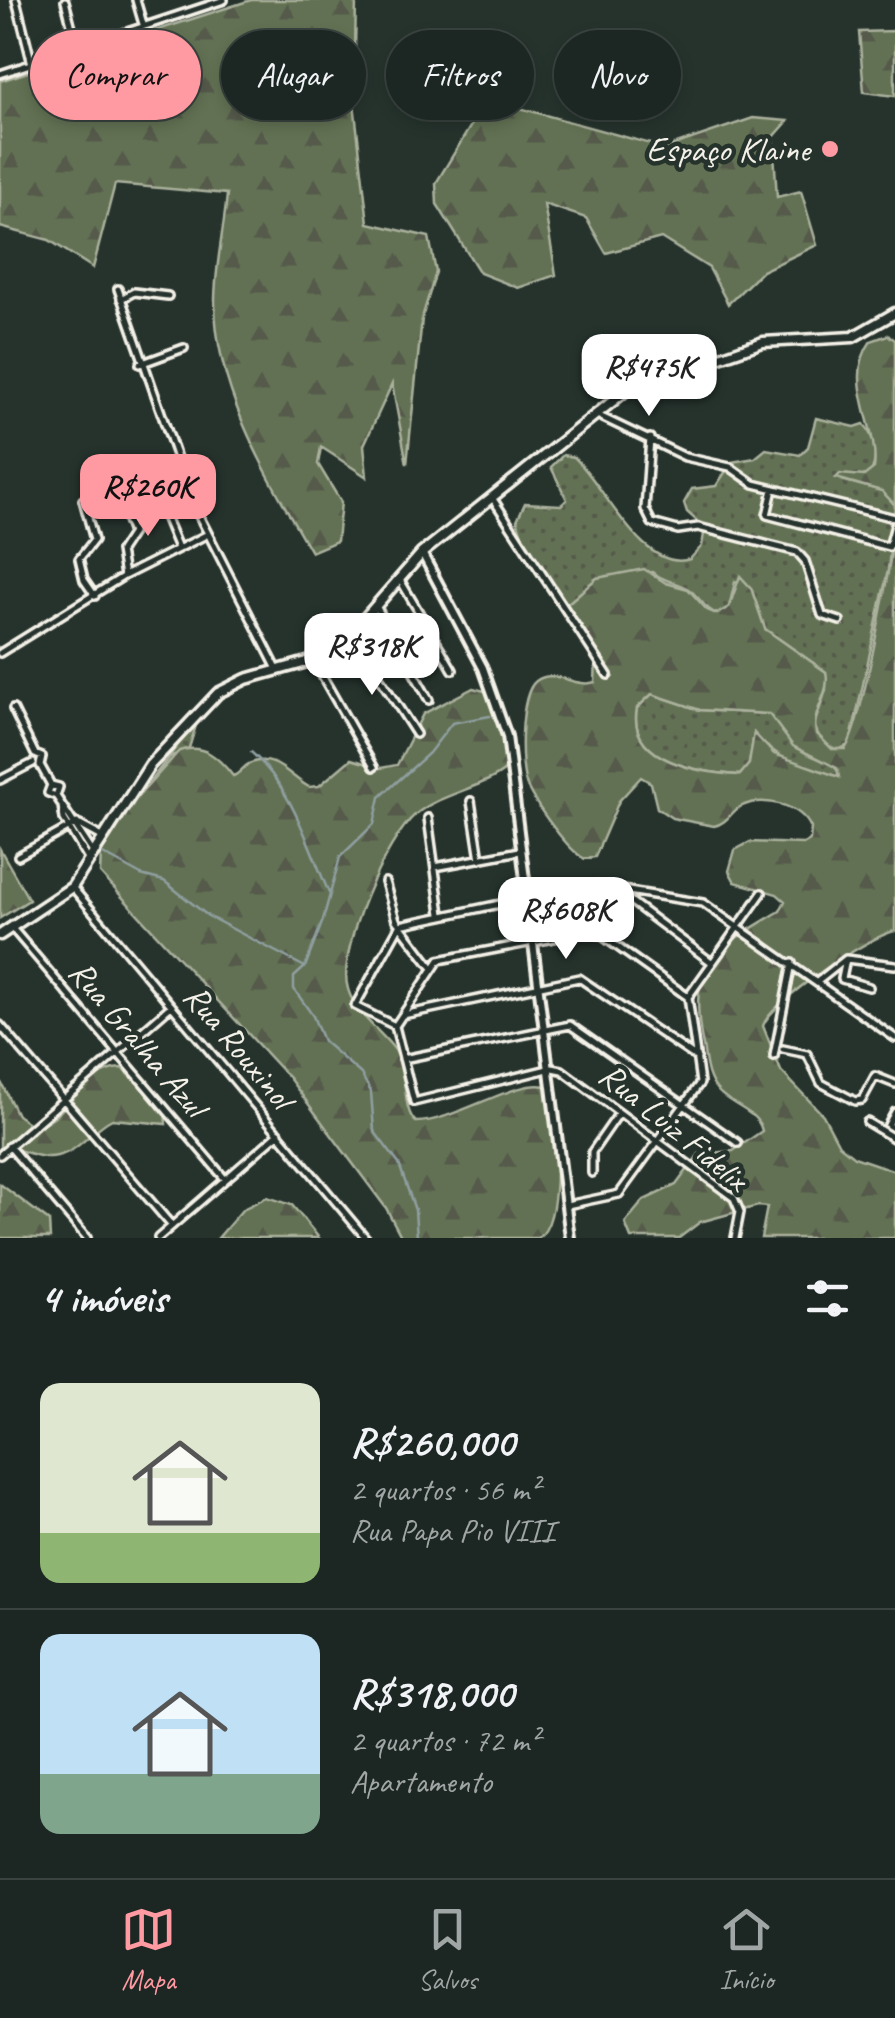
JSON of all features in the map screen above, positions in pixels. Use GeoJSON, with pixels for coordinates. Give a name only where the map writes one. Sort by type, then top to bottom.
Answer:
{"type":"FeatureCollection","features":[{"type":"Feature","properties":{"kind":"main road"},"geometry":{"type":"LineString","coordinates":[[0,935],[72,887],[150,766],[189,721],[235,683],[314,660],[352,635],[422,553],[638,383],[744,347],[778,340],[854,337],[894,315]]}},
{"type":"Feature","properties":{"kind":"street"},"geometry":{"type":"LineString","coordinates":[[16,0],[30,56]]}},
{"type":"Feature","properties":{"kind":"street"},"geometry":{"type":"LineString","coordinates":[[136,0],[142,24]]}},
{"type":"Feature","properties":{"kind":"street"},"geometry":{"type":"LineString","coordinates":[[125,30],[224,0]]}},
{"type":"Feature","properties":{"kind":"street"},"geometry":{"type":"LineString","coordinates":[[65,1],[73,30]]}},
{"type":"Feature","properties":{"kind":"street"},"geometry":{"type":"LineString","coordinates":[[0,74],[30,65]]}},
{"type":"Feature","properties":{"kind":"street"},"geometry":{"type":"LineString","coordinates":[[118,290],[140,364],[206,535],[278,671]]}},
{"type":"Feature","properties":{"kind":"street"},"geometry":{"type":"LineString","coordinates":[[121,298],[134,292],[168,296]]}},
{"type":"Feature","properties":{"kind":"street"},"geometry":{"type":"LineString","coordinates":[[140,364],[184,348]]}},
{"type":"Feature","properties":{"kind":"street"},"geometry":{"type":"LineString","coordinates":[[595,414],[689,458],[730,467],[754,484],[895,521],[889,547],[767,515],[773,489]]}},
{"type":"Feature","properties":{"kind":"street"},"geometry":{"type":"LineString","coordinates":[[650,438],[647,517],[678,530],[688,527],[797,552],[805,561],[806,576],[822,615],[840,621]]}},
{"type":"Feature","properties":{"kind":"street"},"geometry":{"type":"LineString","coordinates":[[147,473],[178,548]]}},
{"type":"Feature","properties":{"kind":"street"},"geometry":{"type":"LineString","coordinates":[[493,499],[608,675]]}},
{"type":"Feature","properties":{"kind":"street"},"geometry":{"type":"LineString","coordinates":[[83,500],[94,540],[80,559],[84,580],[95,596]]}},
{"type":"Feature","properties":{"kind":"street"},"geometry":{"type":"LineString","coordinates":[[124,576],[120,550],[132,533],[125,515]]}},
{"type":"Feature","properties":{"kind":"street"},"geometry":{"type":"LineString","coordinates":[[0,653],[124,576],[206,535]]}},
{"type":"Feature","properties":{"kind":"street"},"geometry":{"type":"LineString","coordinates":[[422,553],[502,711],[524,850],[570,1238]]}},
{"type":"Feature","properties":{"kind":"street"},"geometry":{"type":"LineString","coordinates":[[399,578],[453,670]]}},
{"type":"Feature","properties":{"kind":"street"},"geometry":{"type":"LineString","coordinates":[[376,606],[429,700]]}},
{"type":"Feature","properties":{"kind":"street"},"geometry":{"type":"LineString","coordinates":[[352,635],[416,734]]}},
{"type":"Feature","properties":{"kind":"street"},"geometry":{"type":"LineString","coordinates":[[314,660],[374,768]]}},
{"type":"Feature","properties":{"kind":"street"},"geometry":{"type":"LineString","coordinates":[[13,709],[36,764],[51,784],[48,793],[56,796],[77,824],[92,858]]}},
{"type":"Feature","properties":{"kind":"street"},"geometry":{"type":"LineString","coordinates":[[0,780],[36,764]]}},
{"type":"Feature","properties":{"kind":"street"},"geometry":{"type":"LineString","coordinates":[[472,801],[480,859]]}},
{"type":"Feature","properties":{"kind":"street"},"geometry":{"type":"LineString","coordinates":[[62,806],[69,828],[92,858]]}},
{"type":"Feature","properties":{"kind":"street"},"geometry":{"type":"LineString","coordinates":[[428,818],[441,914]]}},
{"type":"Feature","properties":{"kind":"street"},"geometry":{"type":"LineString","coordinates":[[77,824],[104,838]]}},
{"type":"Feature","properties":{"kind":"street"},"geometry":{"type":"LineString","coordinates":[[18,856],[77,824]]}},
{"type":"Feature","properties":{"kind":"street"},"geometry":{"type":"LineString","coordinates":[[435,867],[524,850]]}},
{"type":"Feature","properties":{"kind":"street"},"geometry":{"type":"LineString","coordinates":[[386,882],[400,925],[432,966]]}},
{"type":"Feature","properties":{"kind":"street","name":"Rua Rouxinol"},"geometry":{"type":"LineString","coordinates":[[72,887],[366,1238]]}},
{"type":"Feature","properties":{"kind":"street"},"geometry":{"type":"LineString","coordinates":[[611,887],[710,962]]}},
{"type":"Feature","properties":{"kind":"street"},"geometry":{"type":"LineString","coordinates":[[395,1026],[355,1006],[400,925],[528,895],[611,887],[703,903],[895,1038]]}},
{"type":"Feature","properties":{"kind":"street"},"geometry":{"type":"LineString","coordinates":[[566,1205],[614,1198],[700,1082],[700,1059],[688,997],[762,892]]}},
{"type":"Feature","properties":{"kind":"street","name":"Rua Gralha Azul"},"geometry":{"type":"LineString","coordinates":[[12,928],[225,1179]]}},
{"type":"Feature","properties":{"kind":"street"},"geometry":{"type":"LineString","coordinates":[[552,1068],[414,1102],[395,1026],[439,960],[594,932],[688,997]]}},
{"type":"Feature","properties":{"kind":"street"},"geometry":{"type":"LineString","coordinates":[[818,982],[846,959],[895,964]]}},
{"type":"Feature","properties":{"kind":"street"},"geometry":{"type":"LineString","coordinates":[[846,959],[842,978],[870,987]]}},
{"type":"Feature","properties":{"kind":"street"},"geometry":{"type":"LineString","coordinates":[[774,1056],[792,964]]}},
{"type":"Feature","properties":{"kind":"street"},"geometry":{"type":"LineString","coordinates":[[403,1015],[540,984],[586,980],[700,1059]]}},
{"type":"Feature","properties":{"kind":"street"},"geometry":{"type":"LineString","coordinates":[[0,1155],[172,1005]]}},
{"type":"Feature","properties":{"kind":"street"},"geometry":{"type":"LineString","coordinates":[[0,1025],[172,1226]]}},
{"type":"Feature","properties":{"kind":"street"},"geometry":{"type":"LineString","coordinates":[[402,1059],[546,1026],[578,1028],[738,1144]]}},
{"type":"Feature","properties":{"kind":"street"},"geometry":{"type":"LineString","coordinates":[[783,1049],[807,1054],[821,1083],[856,1101],[862,1100],[875,1076],[895,1084]]}},
{"type":"Feature","properties":{"kind":"street","name":"Rua Luiz Fidelix"},"geometry":{"type":"LineString","coordinates":[[552,1068],[570,1074],[739,1204],[734,1238]]}},
{"type":"Feature","properties":{"kind":"street"},"geometry":{"type":"LineString","coordinates":[[895,1112],[888,1125],[895,1129]]}},
{"type":"Feature","properties":{"kind":"street"},"geometry":{"type":"LineString","coordinates":[[592,1173],[592,1152],[619,1113]]}},
{"type":"Feature","properties":{"kind":"street"},"geometry":{"type":"LineString","coordinates":[[867,1122],[895,1139]]}},
{"type":"Feature","properties":{"kind":"street"},"geometry":{"type":"LineString","coordinates":[[158,1238],[279,1133]]}},
{"type":"Feature","properties":{"kind":"street"},"geometry":{"type":"LineString","coordinates":[[10,1146],[87,1238]]}},
{"type":"Feature","properties":{"kind":"green space"},"geometry":{"type":"Polygon","coordinates":[[[251,0],[356,0],[355,30],[221,30],[221,120],[356,120],[368,223],[429,237],[436,272],[422,318],[407,464],[392,384],[364,445],[367,477],[321,447],[318,464],[341,502],[337,541],[311,552],[247,432],[224,368],[215,302],[227,194],[115,184],[93,268],[49,240],[0,227],[0,81],[30,71],[30,120],[201,120],[201,30],[158,30],[251,0]]]}},
{"type":"Feature","properties":{"kind":"green space"},"geometry":{"type":"Polygon","coordinates":[[[895,31],[895,96],[864,92],[859,32],[895,31]]]}},
{"type":"Feature","properties":{"kind":"green space"},"geometry":{"type":"Polygon","coordinates":[[[534,112],[665,148],[753,118],[788,121],[773,138],[777,197],[801,191],[817,245],[762,271],[728,304],[709,268],[661,238],[606,253],[586,218],[544,204],[556,275],[518,288],[480,273],[437,204],[436,183],[474,120],[534,120],[534,112]]]}},
{"type":"Feature","properties":{"kind":"green space"},"geometry":{"type":"Polygon","coordinates":[[[888,335],[895,340],[895,505],[882,491],[836,478],[840,474],[864,476],[874,468],[860,372],[871,341],[888,335]]]}},
{"type":"Feature","properties":{"kind":"green space"},"geometry":{"type":"Polygon","coordinates":[[[816,418],[855,427],[864,424],[874,448],[873,468],[870,474],[845,481],[882,491],[895,505],[888,570],[850,744],[838,750],[822,743],[814,725],[826,690],[826,672],[765,629],[751,588],[735,582],[729,607],[717,614],[691,591],[652,572],[597,578],[566,605],[527,551],[517,520],[525,503],[561,505],[567,500],[551,467],[563,455],[574,457],[640,540],[672,560],[690,559],[702,546],[705,528],[687,512],[684,503],[692,489],[716,486],[732,462],[755,458],[766,449],[800,455],[808,447],[816,418]]]}},
{"type":"Feature","properties":{"kind":"green space"},"geometry":{"type":"Polygon","coordinates":[[[895,524],[895,931],[822,971],[783,1002],[763,1026],[781,1071],[823,1115],[839,1145],[854,1157],[895,1171],[895,1238],[761,1238],[767,1207],[758,1206],[700,1222],[679,1238],[631,1238],[625,1223],[644,1200],[676,1185],[699,1154],[733,1151],[762,1131],[755,1118],[723,1096],[711,1080],[698,1014],[699,992],[711,960],[739,936],[780,911],[785,901],[777,894],[735,882],[729,871],[735,850],[750,842],[803,844],[810,840],[811,828],[799,813],[770,802],[740,807],[714,826],[672,818],[657,808],[651,783],[641,777],[619,801],[595,857],[585,859],[553,826],[524,777],[522,732],[530,689],[536,681],[550,676],[595,682],[596,659],[566,605],[597,578],[644,569],[666,583],[688,589],[707,610],[717,614],[729,607],[740,576],[751,588],[765,629],[826,672],[816,733],[832,749],[845,749],[867,678],[895,524]],[[652,694],[637,708],[637,726],[643,741],[655,752],[688,767],[740,775],[749,764],[754,733],[774,754],[839,777],[837,768],[793,746],[769,714],[700,710],[652,694]]]}},
{"type":"Feature","properties":{"kind":"green space"},"geometry":{"type":"Polygon","coordinates":[[[473,688],[492,693],[499,710],[506,769],[427,807],[404,827],[378,870],[356,924],[346,972],[348,989],[362,1014],[395,1050],[408,1109],[416,1122],[449,1115],[521,1088],[549,1087],[556,1143],[555,1191],[552,1212],[538,1238],[402,1238],[386,1208],[289,1078],[100,873],[101,853],[137,798],[179,751],[196,749],[210,754],[233,776],[251,763],[268,761],[309,787],[319,786],[351,759],[381,768],[397,765],[423,714],[473,688]]]}},
{"type":"Feature","properties":{"kind":"green space"},"geometry":{"type":"Polygon","coordinates":[[[652,694],[700,710],[769,714],[798,748],[828,763],[840,774],[809,771],[754,734],[749,764],[740,775],[670,761],[643,741],[637,726],[637,708],[652,694]]]}},
{"type":"Feature","properties":{"kind":"green space"},"geometry":{"type":"Polygon","coordinates":[[[198,719],[189,748],[170,757],[137,798],[198,719]]]}},
{"type":"Feature","properties":{"kind":"green space"},"geometry":{"type":"Polygon","coordinates":[[[0,849],[29,900],[0,918],[0,849]]]}},
{"type":"Feature","properties":{"kind":"green space"},"geometry":{"type":"Polygon","coordinates":[[[122,1068],[165,1110],[166,1124],[112,1119],[72,1150],[57,1156],[0,1150],[0,1080],[17,1115],[33,1126],[57,1114],[96,1076],[122,1068]]]}},
{"type":"Feature","properties":{"kind":"green space"},"geometry":{"type":"Polygon","coordinates":[[[0,1184],[49,1221],[50,1238],[0,1238],[0,1184]]]}},
{"type":"Feature","properties":{"kind":"green space"},"geometry":{"type":"Polygon","coordinates":[[[267,1197],[292,1205],[319,1238],[218,1238],[243,1209],[267,1197]]]}},
{"type":"Feature","properties":{"kind":"waterway"},"geometry":{"type":"LineString","coordinates":[[417,1238],[415,1210],[399,1164],[374,1131],[371,1092],[361,1074],[323,1041],[313,1016],[294,989],[294,977],[305,967],[340,857],[374,824],[380,797],[429,753],[452,723],[490,716]]}},
{"type":"Feature","properties":{"kind":"waterway"},"geometry":{"type":"LineString","coordinates":[[251,752],[288,800],[329,893]]}},
{"type":"Feature","properties":{"kind":"waterway"},"geometry":{"type":"LineString","coordinates":[[101,853],[141,875],[164,881],[208,916],[303,966]]}},
{"type":"Feature","properties":{"kind":"place","name":"Espaço Klaine"},"geometry":{"type":"Point","coordinates":[830,149]}}]}
